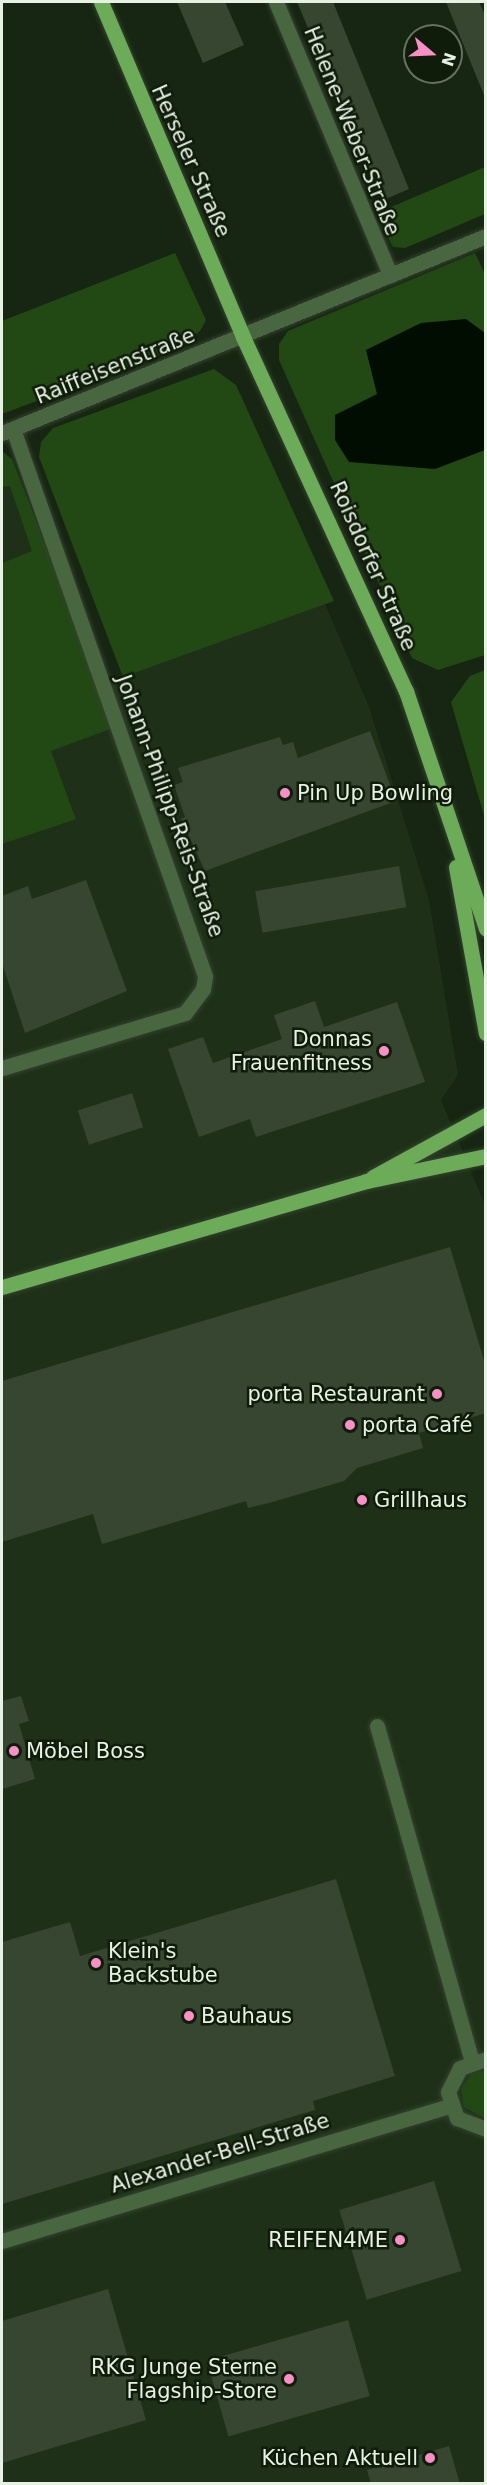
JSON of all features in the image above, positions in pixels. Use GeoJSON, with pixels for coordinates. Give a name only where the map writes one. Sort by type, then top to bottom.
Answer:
{"type":"FeatureCollection","features":[{"type":"Feature","properties":{"kind":"main road","name":"Herseler Straße"},"geometry":{"type":"LineString","coordinates":[[101,2],[243,337]]}},
{"type":"Feature","properties":{"kind":"main road","name":"Roisdorfer Straße"},"geometry":{"type":"LineString","coordinates":[[243,337],[370,605],[406,691],[486,929]]}},
{"type":"Feature","properties":{"kind":"main road","name":"Roisdorfer Straße"},"geometry":{"type":"LineString","coordinates":[[448,819],[486,1033]]}},
{"type":"Feature","properties":{"kind":"main road"},"geometry":{"type":"LineString","coordinates":[[366,1181],[486,1115]]}},
{"type":"Feature","properties":{"kind":"main road"},"geometry":{"type":"LineString","coordinates":[[2,1287],[366,1181],[486,1156]]}},
{"type":"Feature","properties":{"kind":"street","name":"Helene-Weber-Straße"},"geometry":{"type":"LineString","coordinates":[[276,2],[390,275]]}},
{"type":"Feature","properties":{"kind":"street","name":"Raiffeisenstraße"},"geometry":{"type":"LineString","coordinates":[[7,431],[243,337],[486,236]]}},
{"type":"Feature","properties":{"kind":"street","name":"Johann-Philipp-Reis-Straße"},"geometry":{"type":"LineString","coordinates":[[2,1068],[185,1013],[203,989],[205,976],[7,431]]}},
{"type":"Feature","properties":{"kind":"street"},"geometry":{"type":"LineString","coordinates":[[377,1726],[479,2060],[452,2079],[450,2106],[467,2126],[486,2129]]}},
{"type":"Feature","properties":{"kind":"street","name":"Alexander-Bell-Straße"},"geometry":{"type":"LineString","coordinates":[[2,2241],[450,2106]]}},
{"type":"Feature","properties":{"kind":"shaded area"},"geometry":{"type":"Polygon","coordinates":[[[466,319],[485,333],[485,450],[435,469],[349,462],[335,440],[335,415],[377,394],[366,350],[421,323],[466,319]]]}},
{"type":"Feature","properties":{"kind":"shaded area"},"geometry":{"type":"Polygon","coordinates":[[[10,485],[33,551],[2,563],[2,487],[10,485]]]}},
{"type":"Feature","properties":{"kind":"shaded area"},"geometry":{"type":"Polygon","coordinates":[[[325,604],[369,707],[429,900],[458,1075],[441,1100],[485,1205],[485,2483],[2,2483],[2,844],[76,818],[51,751],[116,727],[100,685],[325,604]]]}},
{"type":"Feature","properties":{"kind":"green space"},"geometry":{"type":"Polygon","coordinates":[[[485,167],[485,214],[405,248],[393,247],[387,236],[395,232],[389,217],[381,220],[377,213],[485,167]]]}},
{"type":"Feature","properties":{"kind":"green space"},"geometry":{"type":"Polygon","coordinates":[[[175,253],[206,320],[200,331],[172,350],[2,414],[2,321],[175,253]]]}},
{"type":"Feature","properties":{"kind":"green space"},"geometry":{"type":"Polygon","coordinates":[[[475,253],[486,276],[485,655],[438,670],[412,658],[279,360],[279,344],[288,331],[475,253]]]}},
{"type":"Feature","properties":{"kind":"green space"},"geometry":{"type":"Polygon","coordinates":[[[214,369],[236,385],[334,601],[123,677],[39,457],[41,442],[53,428],[214,369]]]}},
{"type":"Feature","properties":{"kind":"green space"},"geometry":{"type":"Polygon","coordinates":[[[2,451],[12,459],[116,727],[51,751],[76,819],[2,844],[2,563],[32,551],[10,486],[2,487],[2,451]]]}},
{"type":"Feature","properties":{"kind":"green space"},"geometry":{"type":"Polygon","coordinates":[[[486,670],[485,819],[451,702],[470,676],[486,670]]]}},
{"type":"Feature","properties":{"kind":"green space"},"geometry":{"type":"Polygon","coordinates":[[[485,2070],[486,2118],[484,2118],[464,2107],[461,2089],[471,2074],[485,2070]]]}},
{"type":"Feature","properties":{"kind":"building"},"geometry":{"type":"Polygon","coordinates":[[[177,2],[225,2],[244,45],[203,63],[177,2]]]}},
{"type":"Feature","properties":{"kind":"building"},"geometry":{"type":"Polygon","coordinates":[[[297,2],[333,2],[409,189],[381,201],[297,2]]]}},
{"type":"Feature","properties":{"kind":"building"},"geometry":{"type":"Polygon","coordinates":[[[446,2],[479,2],[486,17],[486,100],[463,44],[463,24],[455,24],[446,2]]]}},
{"type":"Feature","properties":{"kind":"building","name":"Pin Up Bowling"},"geometry":{"type":"Polygon","coordinates":[[[370,731],[396,801],[205,871],[181,819],[185,817],[174,785],[183,782],[178,768],[280,737],[283,745],[293,742],[298,758],[370,731]]]}},
{"type":"Feature","properties":{"kind":"building"},"geometry":{"type":"Polygon","coordinates":[[[399,866],[406,907],[263,933],[255,891],[399,866]]]}},
{"type":"Feature","properties":{"kind":"building"},"geometry":{"type":"Polygon","coordinates":[[[86,880],[127,991],[25,1033],[2,963],[2,896],[28,886],[32,899],[86,880]]]}},
{"type":"Feature","properties":{"kind":"building"},"geometry":{"type":"Polygon","coordinates":[[[315,1001],[324,1027],[397,1002],[425,1082],[256,1137],[250,1119],[199,1137],[168,1049],[203,1037],[213,1063],[282,1039],[274,1015],[315,1001]]]}},
{"type":"Feature","properties":{"kind":"building"},"geometry":{"type":"Polygon","coordinates":[[[132,1093],[143,1127],[89,1145],[78,1111],[132,1093]]]}},
{"type":"Feature","properties":{"kind":"building"},"geometry":{"type":"Polygon","coordinates":[[[450,1247],[486,1367],[486,1413],[419,1433],[423,1448],[357,1468],[344,1481],[269,1503],[248,1508],[246,1501],[102,1544],[93,1514],[2,1542],[2,1381],[450,1247]]]}},
{"type":"Feature","properties":{"kind":"building","name":"Möbel Boss"},"geometry":{"type":"Polygon","coordinates":[[[21,1696],[29,1721],[19,1724],[35,1779],[2,1789],[2,1701],[21,1696]]]}},
{"type":"Feature","properties":{"kind":"building","name":"Bauhaus"},"geometry":{"type":"Polygon","coordinates":[[[336,1879],[395,2076],[313,2101],[315,2110],[2,2204],[2,1942],[70,1922],[80,1956],[336,1879]]]}},
{"type":"Feature","properties":{"kind":"building","name":"REIFEN4ME"},"geometry":{"type":"Polygon","coordinates":[[[434,2181],[461,2271],[367,2300],[339,2210],[434,2181]]]}},
{"type":"Feature","properties":{"kind":"building"},"geometry":{"type":"Polygon","coordinates":[[[108,2289],[146,2420],[2,2463],[2,2321],[108,2289]]]}},
{"type":"Feature","properties":{"kind":"building","name":"RKG Junge Sterne Flagship-Store"},"geometry":{"type":"Polygon","coordinates":[[[348,2320],[370,2396],[228,2436],[207,2361],[348,2320]]]}},
{"type":"Feature","properties":{"kind":"building","name":"Küchen Aktuell"},"geometry":{"type":"Polygon","coordinates":[[[449,2446],[460,2484],[371,2484],[367,2470],[449,2446]]]}},
{"type":"Feature","properties":{"kind":"place","name":"Pin Up Bowling"},"geometry":{"type":"Point","coordinates":[285,793]}},
{"type":"Feature","properties":{"kind":"place","name":"Donnas Frauenfitness"},"geometry":{"type":"Point","coordinates":[384,1051]}},
{"type":"Feature","properties":{"kind":"place","name":"porta Restaurant"},"geometry":{"type":"Point","coordinates":[437,1394]}},
{"type":"Feature","properties":{"kind":"place","name":"porta Café"},"geometry":{"type":"Point","coordinates":[350,1425]}},
{"type":"Feature","properties":{"kind":"place","name":"Grillhaus"},"geometry":{"type":"Point","coordinates":[362,1500]}},
{"type":"Feature","properties":{"kind":"place","name":"Möbel Boss"},"geometry":{"type":"Point","coordinates":[14,1751]}},
{"type":"Feature","properties":{"kind":"place","name":"Klein's Backstube"},"geometry":{"type":"Point","coordinates":[96,1963]}},
{"type":"Feature","properties":{"kind":"place","name":"Bauhaus"},"geometry":{"type":"Point","coordinates":[189,2016]}},
{"type":"Feature","properties":{"kind":"place","name":"REIFEN4ME"},"geometry":{"type":"Point","coordinates":[400,2240]}},
{"type":"Feature","properties":{"kind":"place","name":"RKG Junge Sterne Flagship-Store"},"geometry":{"type":"Point","coordinates":[289,2379]}},
{"type":"Feature","properties":{"kind":"place","name":"Küchen Aktuell"},"geometry":{"type":"Point","coordinates":[430,2458]}}]}
